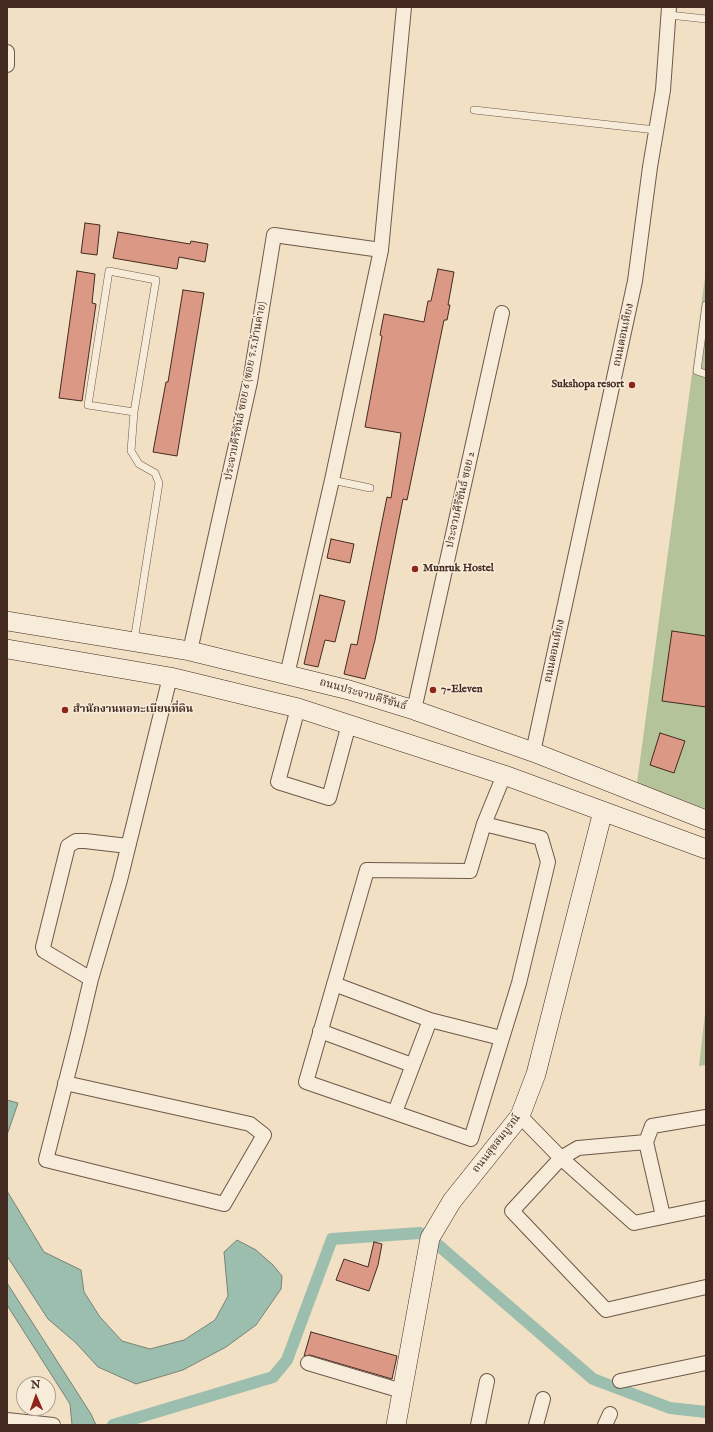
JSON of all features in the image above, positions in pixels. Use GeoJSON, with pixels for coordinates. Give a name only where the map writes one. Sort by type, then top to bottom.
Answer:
{"type":"FeatureCollection","features":[{"type":"Feature","properties":{"kind":"main road","name":"ถนนประจวบคีรีขันธ์"},"geometry":{"type":"LineString","coordinates":[[7,621],[190,652],[349,690],[414,710],[533,752],[706,820]]}},
{"type":"Feature","properties":{"kind":"main road"},"geometry":{"type":"LineString","coordinates":[[7,648],[170,677],[298,708],[504,775],[706,849]]}},
{"type":"Feature","properties":{"kind":"main road","name":"ถนนสุขสมบูรณ์"},"geometry":{"type":"LineString","coordinates":[[396,1425],[430,1238],[452,1201],[520,1116],[536,1074],[603,811]]}},
{"type":"Feature","properties":{"kind":"street"},"geometry":{"type":"LineString","coordinates":[[287,675],[332,480],[381,250],[404,7]]}},
{"type":"Feature","properties":{"kind":"street","name":"ถนนดอนเหียง"},"geometry":{"type":"LineString","coordinates":[[533,752],[635,281],[663,90],[669,11]]}},
{"type":"Feature","properties":{"kind":"street"},"geometry":{"type":"LineString","coordinates":[[7,52],[7,64]]}},
{"type":"Feature","properties":{"kind":"street","name":"ประจวบคีรีขันธ์ ซอย 6 (ซอย ร.ร.บ้านค่าย)"},"geometry":{"type":"LineString","coordinates":[[190,652],[250,382],[274,235],[381,250]]}},
{"type":"Feature","properties":{"kind":"street","name":"ประจวบคีรีขันธ์ ซอย 2"},"geometry":{"type":"LineString","coordinates":[[414,710],[502,313]]}},
{"type":"Feature","properties":{"kind":"street"},"geometry":{"type":"LineString","coordinates":[[65,1083],[250,1124],[264,1135],[224,1204],[46,1160],[65,1083],[91,979],[128,846],[170,677]]}},
{"type":"Feature","properties":{"kind":"street"},"geometry":{"type":"LineString","coordinates":[[298,708],[278,782],[328,798],[349,724]]}},
{"type":"Feature","properties":{"kind":"street"},"geometry":{"type":"LineString","coordinates":[[484,824],[541,838],[548,862],[519,983],[470,1139],[306,1082],[367,870],[470,871],[484,824],[504,775]]}},
{"type":"Feature","properties":{"kind":"street"},"geometry":{"type":"LineString","coordinates":[[91,979],[44,951],[43,947],[68,846],[76,841],[85,841],[128,846]]}},
{"type":"Feature","properties":{"kind":"street"},"geometry":{"type":"LineString","coordinates":[[334,984],[430,1020],[501,1038]]}},
{"type":"Feature","properties":{"kind":"street"},"geometry":{"type":"LineString","coordinates":[[395,1112],[430,1020]]}},
{"type":"Feature","properties":{"kind":"street"},"geometry":{"type":"LineString","coordinates":[[320,1031],[412,1065]]}},
{"type":"Feature","properties":{"kind":"street"},"geometry":{"type":"LineString","coordinates":[[520,1116],[561,1158],[634,1223],[706,1208]]}},
{"type":"Feature","properties":{"kind":"street"},"geometry":{"type":"LineString","coordinates":[[663,1216],[646,1142],[652,1126],[706,1117]]}},
{"type":"Feature","properties":{"kind":"street"},"geometry":{"type":"LineString","coordinates":[[646,1142],[578,1148],[561,1158],[512,1211],[606,1310],[706,1287]]}},
{"type":"Feature","properties":{"kind":"street"},"geometry":{"type":"LineString","coordinates":[[308,1362],[402,1391]]}},
{"type":"Feature","properties":{"kind":"street"},"geometry":{"type":"LineString","coordinates":[[620,1380],[706,1363]]}},
{"type":"Feature","properties":{"kind":"street"},"geometry":{"type":"LineString","coordinates":[[478,1425],[487,1381]]}},
{"type":"Feature","properties":{"kind":"street"},"geometry":{"type":"LineString","coordinates":[[536,1425],[542,1399]]}},
{"type":"Feature","properties":{"kind":"street"},"geometry":{"type":"LineString","coordinates":[[7,1420],[53,1425]]}},
{"type":"Feature","properties":{"kind":"lane"},"geometry":{"type":"LineString","coordinates":[[669,11],[706,19]]}},
{"type":"Feature","properties":{"kind":"lane"},"geometry":{"type":"LineString","coordinates":[[474,110],[656,130]]}},
{"type":"Feature","properties":{"kind":"lane"},"geometry":{"type":"LineString","coordinates":[[134,412],[88,405],[109,271],[156,280],[134,412],[131,451],[139,464],[155,473],[159,483],[134,642]]}},
{"type":"Feature","properties":{"kind":"lane"},"geometry":{"type":"LineString","coordinates":[[706,305],[697,371],[706,374]]}},
{"type":"Feature","properties":{"kind":"lane"},"geometry":{"type":"LineString","coordinates":[[332,480],[370,488]]}},
{"type":"Feature","properties":{"kind":"shaded area"},"geometry":{"type":"Polygon","coordinates":[[[706,270],[706,809],[637,783],[706,270]]]}},
{"type":"Feature","properties":{"kind":"shaded area"},"geometry":{"type":"Polygon","coordinates":[[[706,1005],[706,1065],[699,1066],[706,1005]]]}},
{"type":"Feature","properties":{"kind":"shaded area"},"geometry":{"type":"Polygon","coordinates":[[[7,1100],[18,1103],[7,1135],[7,1100]]]}},
{"type":"Feature","properties":{"kind":"shaded area"},"geometry":{"type":"Polygon","coordinates":[[[7,1191],[44,1252],[81,1270],[84,1292],[100,1317],[122,1341],[150,1349],[184,1340],[215,1320],[228,1296],[224,1252],[237,1240],[256,1250],[273,1265],[282,1276],[281,1289],[256,1325],[226,1347],[183,1370],[136,1384],[98,1367],[76,1343],[48,1319],[7,1256],[7,1191]]]}},
{"type":"Feature","properties":{"kind":"shaded area"},"geometry":{"type":"Polygon","coordinates":[[[7,1283],[91,1414],[96,1425],[72,1425],[70,1404],[56,1382],[56,1376],[52,1376],[7,1305],[7,1283]]]}},
{"type":"Feature","properties":{"kind":"building"},"geometry":{"type":"Polygon","coordinates":[[[85,223],[100,225],[97,255],[81,253],[85,223]]]}},
{"type":"Feature","properties":{"kind":"building"},"geometry":{"type":"Polygon","coordinates":[[[118,232],[190,244],[191,241],[208,244],[205,262],[179,257],[177,269],[113,258],[118,232]]]}},
{"type":"Feature","properties":{"kind":"building"},"geometry":{"type":"Polygon","coordinates":[[[438,269],[454,272],[448,305],[450,305],[447,320],[444,320],[407,500],[403,499],[375,640],[365,679],[344,674],[351,644],[357,645],[387,497],[391,498],[401,433],[365,427],[382,336],[380,335],[384,314],[424,322],[428,301],[431,301],[438,269]]]}},
{"type":"Feature","properties":{"kind":"building"},"geometry":{"type":"Polygon","coordinates":[[[77,271],[95,274],[92,303],[96,304],[82,401],[59,398],[77,271]]]}},
{"type":"Feature","properties":{"kind":"building"},"geometry":{"type":"Polygon","coordinates":[[[183,290],[204,293],[177,456],[153,452],[166,382],[168,382],[183,290]]]}},
{"type":"Feature","properties":{"kind":"building"},"geometry":{"type":"Polygon","coordinates":[[[331,539],[354,544],[350,563],[327,558],[331,539]]]}},
{"type":"Feature","properties":{"kind":"building"},"geometry":{"type":"Polygon","coordinates":[[[320,595],[345,601],[335,642],[325,640],[318,667],[304,664],[320,595]]]}},
{"type":"Feature","properties":{"kind":"building"},"geometry":{"type":"Polygon","coordinates":[[[672,631],[706,636],[706,707],[662,701],[672,631]]]}},
{"type":"Feature","properties":{"kind":"building"},"geometry":{"type":"Polygon","coordinates":[[[660,733],[685,741],[674,773],[650,765],[660,733]]]}},
{"type":"Feature","properties":{"kind":"building"},"geometry":{"type":"Polygon","coordinates":[[[374,1242],[382,1244],[378,1265],[369,1291],[336,1280],[344,1259],[368,1267],[374,1242]]]}},
{"type":"Feature","properties":{"kind":"building"},"geometry":{"type":"Polygon","coordinates":[[[311,1332],[397,1356],[392,1379],[310,1355],[304,1356],[311,1332]]]}},
{"type":"Feature","properties":{"kind":"waterway"},"geometry":{"type":"LineString","coordinates":[[113,1425],[273,1377],[287,1360],[332,1239],[420,1233],[430,1238],[593,1379],[670,1408],[706,1412]]}},
{"type":"Feature","properties":{"kind":"place","name":"Sukshopa resort"},"geometry":{"type":"Point","coordinates":[632,385]}},
{"type":"Feature","properties":{"kind":"place","name":"Munruk Hostel"},"geometry":{"type":"Point","coordinates":[415,569]}},
{"type":"Feature","properties":{"kind":"place","name":"7-Eleven"},"geometry":{"type":"Point","coordinates":[433,690]}},
{"type":"Feature","properties":{"kind":"place","name":"สำนักงานหอทะเบียนที่ดิน"},"geometry":{"type":"Point","coordinates":[65,710]}}]}
